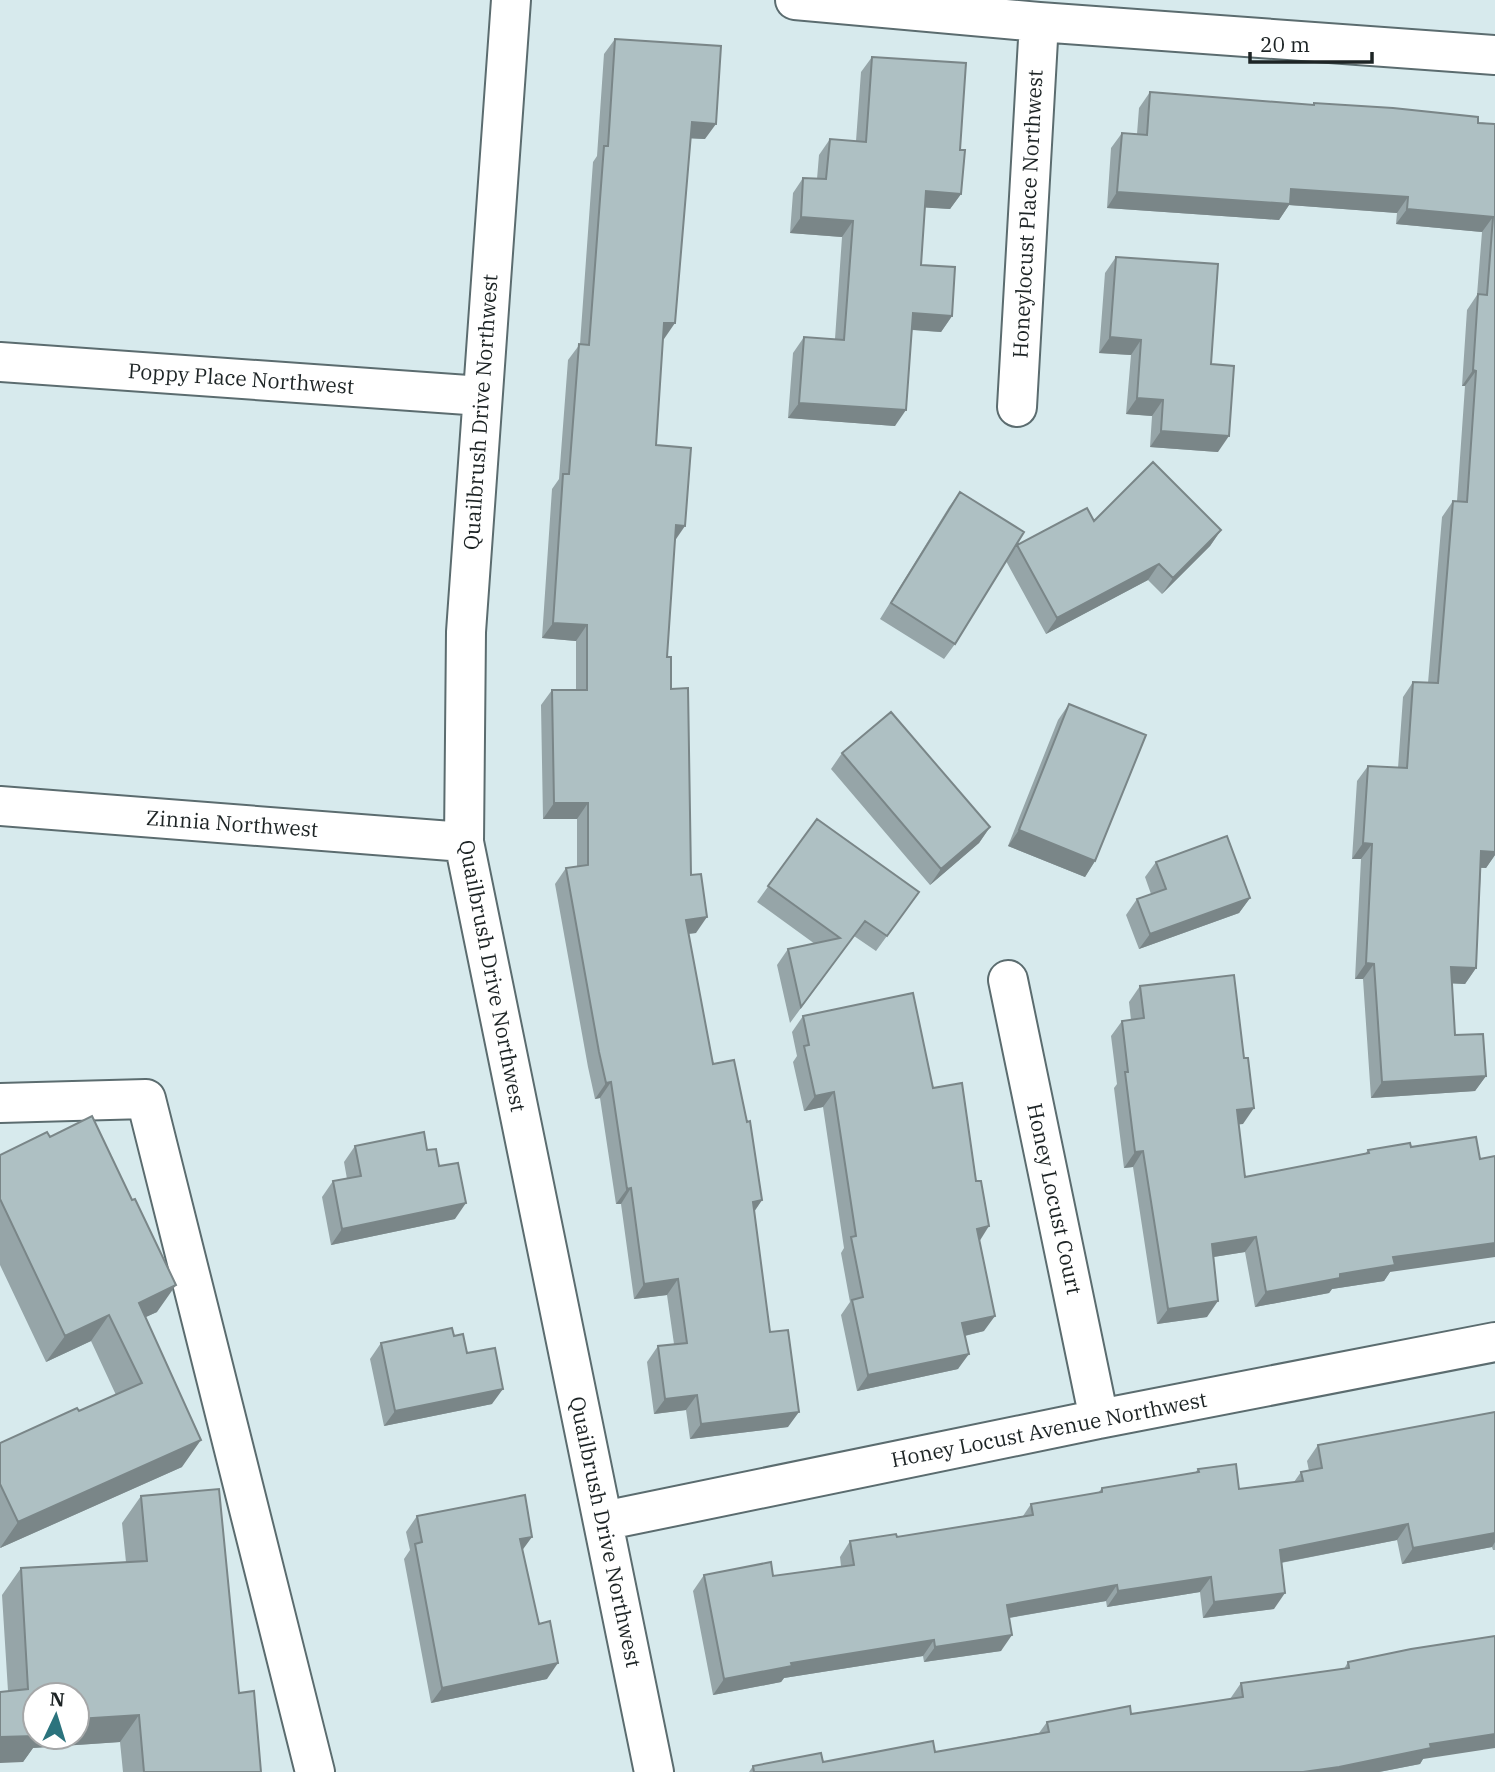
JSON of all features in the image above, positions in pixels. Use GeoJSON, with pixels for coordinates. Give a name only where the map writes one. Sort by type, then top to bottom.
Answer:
{"type":"FeatureCollection","features":[{"type":"Feature","properties":{"kind":"street","name":"Quailbrush Drive Northwest"},"geometry":{"type":"LineString","coordinates":[[511,0],[466,632],[464,842],[654,1772]]}},
{"type":"Feature","properties":{"kind":"street"},"geometry":{"type":"LineString","coordinates":[[795,0],[1039,22],[1495,55]]}},
{"type":"Feature","properties":{"kind":"street","name":"Honeylocust Place Northwest"},"geometry":{"type":"LineString","coordinates":[[1017,407],[1039,22]]}},
{"type":"Feature","properties":{"kind":"street","name":"Poppy Place Northwest"},"geometry":{"type":"LineString","coordinates":[[0,362],[482,396]]}},
{"type":"Feature","properties":{"kind":"street","name":"Zinnia Northwest"},"geometry":{"type":"LineString","coordinates":[[0,806],[464,842]]}},
{"type":"Feature","properties":{"kind":"street","name":"Honey Locust Court"},"geometry":{"type":"LineString","coordinates":[[1008,980],[1099,1419]]}},
{"type":"Feature","properties":{"kind":"street"},"geometry":{"type":"LineString","coordinates":[[0,1103],[146,1099],[315,1772]]}},
{"type":"Feature","properties":{"kind":"street","name":"Honey Locust Avenue Northwest"},"geometry":{"type":"LineString","coordinates":[[603,1521],[1099,1419],[1495,1342]]}},
{"type":"Feature","properties":{"kind":"building"},"geometry":{"type":"Polygon","coordinates":[[[615,39],[721,46],[716,124],[692,122],[675,323],[664,323],[656,445],[691,448],[685,526],[676,525],[667,657],[671,657],[671,689],[688,688],[691,875],[701,874],[707,917],[686,920],[713,1064],[734,1060],[747,1122],[750,1121],[762,1200],[753,1202],[770,1332],[788,1330],[799,1412],[701,1424],[697,1395],[665,1399],[658,1346],[687,1343],[678,1279],[644,1284],[631,1188],[627,1189],[611,1082],[606,1083],[599,1052],[566,868],[588,865],[588,803],[554,803],[552,690],[587,690],[587,625],[553,623],[563,474],[569,474],[579,344],[589,345],[615,39]]]}},
{"type":"Feature","properties":{"kind":"building"},"geometry":{"type":"Polygon","coordinates":[[[872,57],[966,63],[960,150],[965,150],[961,194],[926,191],[921,265],[955,267],[952,316],[913,313],[906,410],[799,403],[804,337],[844,340],[853,221],[801,217],[803,178],[826,179],[830,139],[866,142],[872,57]]]}},
{"type":"Feature","properties":{"kind":"building"},"geometry":{"type":"Polygon","coordinates":[[[1150,92],[1314,105],[1393,108],[1478,117],[1478,123],[1495,124],[1495,852],[1481,851],[1476,968],[1451,967],[1455,1035],[1483,1034],[1486,1076],[1382,1082],[1374,964],[1366,963],[1372,844],[1363,843],[1368,766],[1407,768],[1413,682],[1438,683],[1453,501],[1467,502],[1478,294],[1487,295],[1493,217],[1407,209],[1408,197],[1291,189],[1290,204],[1117,192],[1122,133],[1147,135],[1150,92]]]}},
{"type":"Feature","properties":{"kind":"building"},"geometry":{"type":"Polygon","coordinates":[[[1116,257],[1218,264],[1211,364],[1234,366],[1229,436],[1161,431],[1163,400],[1137,398],[1141,340],[1110,337],[1116,257]]]}},
{"type":"Feature","properties":{"kind":"building"},"geometry":{"type":"Polygon","coordinates":[[[1153,462],[1221,530],[1173,578],[1159,564],[1057,618],[1017,545],[1087,508],[1094,521],[1153,462]]]}},
{"type":"Feature","properties":{"kind":"building"},"geometry":{"type":"Polygon","coordinates":[[[960,492],[1024,532],[955,644],[891,603],[960,492]]]}},
{"type":"Feature","properties":{"kind":"building"},"geometry":{"type":"Polygon","coordinates":[[[1069,704],[1146,735],[1095,861],[1019,830],[1069,704]]]}},
{"type":"Feature","properties":{"kind":"building"},"geometry":{"type":"Polygon","coordinates":[[[891,712],[990,827],[941,869],[842,753],[891,712]]]}},
{"type":"Feature","properties":{"kind":"building"},"geometry":{"type":"Polygon","coordinates":[[[817,819],[919,892],[887,936],[865,921],[801,1007],[788,949],[840,938],[768,886],[817,819]]]}},
{"type":"Feature","properties":{"kind":"building"},"geometry":{"type":"Polygon","coordinates":[[[1227,836],[1250,898],[1150,934],[1137,899],[1166,889],[1156,862],[1227,836]]]}},
{"type":"Feature","properties":{"kind":"building"},"geometry":{"type":"Polygon","coordinates":[[[1234,975],[1244,1058],[1248,1058],[1254,1108],[1237,1110],[1245,1177],[1369,1153],[1368,1150],[1410,1143],[1411,1147],[1476,1137],[1480,1159],[1495,1156],[1495,1243],[1393,1257],[1395,1265],[1340,1274],[1340,1278],[1266,1292],[1256,1237],[1212,1244],[1218,1301],[1168,1309],[1143,1151],[1135,1152],[1122,1021],[1144,1018],[1140,986],[1234,975]]]}},
{"type":"Feature","properties":{"kind":"building"},"geometry":{"type":"Polygon","coordinates":[[[913,993],[933,1088],[962,1083],[976,1181],[981,1181],[989,1226],[977,1229],[995,1316],[962,1323],[969,1354],[868,1375],[852,1300],[863,1297],[851,1237],[856,1236],[834,1092],[815,1096],[804,1046],[809,1045],[803,1016],[913,993]]]}},
{"type":"Feature","properties":{"kind":"building"},"geometry":{"type":"Polygon","coordinates":[[[92,1116],[176,1285],[139,1303],[201,1440],[18,1522],[0,1484],[0,1443],[77,1408],[79,1411],[142,1383],[109,1315],[65,1336],[0,1199],[0,1155],[47,1132],[50,1137],[92,1116]]]}},
{"type":"Feature","properties":{"kind":"building"},"geometry":{"type":"Polygon","coordinates":[[[424,1132],[427,1150],[436,1149],[439,1166],[458,1163],[466,1203],[342,1229],[333,1181],[361,1176],[355,1146],[424,1132]]]}},
{"type":"Feature","properties":{"kind":"building"},"geometry":{"type":"Polygon","coordinates":[[[452,1328],[454,1336],[463,1334],[467,1353],[495,1348],[503,1389],[395,1411],[381,1343],[452,1328]]]}},
{"type":"Feature","properties":{"kind":"building"},"geometry":{"type":"Polygon","coordinates":[[[1495,1412],[1495,1533],[1413,1548],[1408,1524],[1280,1550],[1285,1593],[1214,1602],[1211,1577],[1118,1591],[1117,1585],[1007,1605],[1012,1635],[935,1647],[934,1640],[791,1663],[792,1666],[724,1679],[704,1575],[771,1562],[773,1576],[854,1565],[850,1541],[896,1534],[897,1537],[1033,1515],[1031,1504],[1102,1492],[1102,1488],[1199,1472],[1198,1469],[1236,1464],[1239,1489],[1303,1481],[1301,1472],[1322,1468],[1318,1445],[1495,1412]]]}},
{"type":"Feature","properties":{"kind":"building"},"geometry":{"type":"Polygon","coordinates":[[[219,1489],[239,1693],[254,1691],[261,1772],[144,1772],[139,1715],[91,1718],[91,1681],[28,1681],[21,1568],[147,1561],[141,1496],[219,1489]]]}},
{"type":"Feature","properties":{"kind":"building"},"geometry":{"type":"Polygon","coordinates":[[[525,1495],[532,1537],[520,1539],[539,1624],[550,1621],[558,1663],[442,1688],[415,1544],[422,1542],[417,1516],[525,1495]]]}},
{"type":"Feature","properties":{"kind":"building"},"geometry":{"type":"Polygon","coordinates":[[[1495,1636],[1495,1734],[1430,1744],[1431,1748],[1339,1767],[1303,1772],[754,1772],[753,1766],[821,1753],[823,1762],[933,1741],[935,1752],[1049,1732],[1047,1722],[1130,1706],[1131,1714],[1243,1697],[1241,1683],[1349,1668],[1348,1662],[1495,1636]]]}},
{"type":"Feature","properties":{"kind":"building"},"geometry":{"type":"Polygon","coordinates":[[[21,1690],[21,1736],[0,1737],[0,1692],[21,1690]]]}}]}
